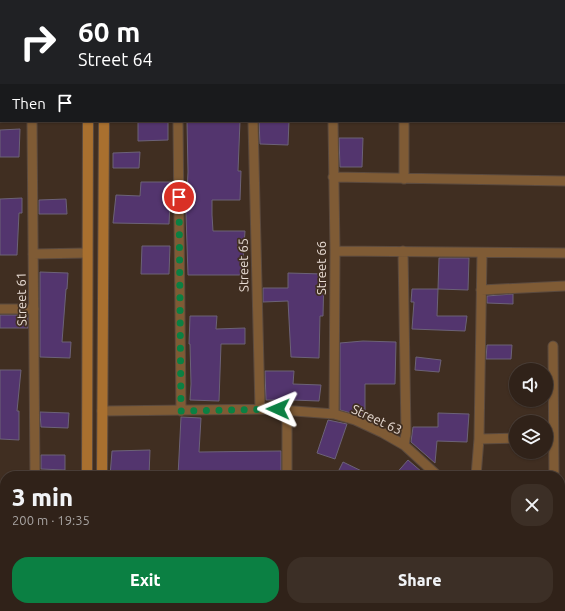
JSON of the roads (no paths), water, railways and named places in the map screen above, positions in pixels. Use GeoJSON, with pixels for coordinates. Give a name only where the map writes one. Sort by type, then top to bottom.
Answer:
{"type":"FeatureCollection","features":[{"type":"Feature","properties":{"kind":"street","name":"Street 61"},"geometry":{"type":"LineString","coordinates":[[32,122],[35,471]]}},
{"type":"Feature","properties":{"kind":"street"},"geometry":{"type":"LineString","coordinates":[[87,471],[88,122]]}},
{"type":"Feature","properties":{"kind":"street"},"geometry":{"type":"LineString","coordinates":[[102,471],[104,122]]}},
{"type":"Feature","properties":{"kind":"street"},"geometry":{"type":"LineString","coordinates":[[178,122],[181,411]]}},
{"type":"Feature","properties":{"kind":"street","name":"Street 65"},"geometry":{"type":"LineString","coordinates":[[253,122],[260,409]]}},
{"type":"Feature","properties":{"kind":"street","name":"Street 66"},"geometry":{"type":"LineString","coordinates":[[333,122],[334,414]]}},
{"type":"Feature","properties":{"kind":"street"},"geometry":{"type":"LineString","coordinates":[[404,122],[404,179]]}},
{"type":"Feature","properties":{"kind":"street"},"geometry":{"type":"LineString","coordinates":[[333,177],[565,181]]}},
{"type":"Feature","properties":{"kind":"street"},"geometry":{"type":"LineString","coordinates":[[334,250],[565,253]]}},
{"type":"Feature","properties":{"kind":"street"},"geometry":{"type":"LineString","coordinates":[[403,251],[406,433],[404,445]]}},
{"type":"Feature","properties":{"kind":"street"},"geometry":{"type":"LineString","coordinates":[[476,471],[479,439],[482,252]]}},
{"type":"Feature","properties":{"kind":"street"},"geometry":{"type":"LineString","coordinates":[[33,254],[87,253]]}},
{"type":"Feature","properties":{"kind":"street"},"geometry":{"type":"LineString","coordinates":[[481,290],[565,286]]}},
{"type":"Feature","properties":{"kind":"street"},"geometry":{"type":"LineString","coordinates":[[0,309],[34,309]]}},
{"type":"Feature","properties":{"kind":"street"},"geometry":{"type":"LineString","coordinates":[[551,415],[553,346]]}},
{"type":"Feature","properties":{"kind":"street","name":"Street 63"},"geometry":{"type":"LineString","coordinates":[[102,411],[260,409],[334,414],[354,420],[383,433],[404,445],[433,471]]}},
{"type":"Feature","properties":{"kind":"street"},"geometry":{"type":"LineString","coordinates":[[287,410],[287,471]]}},
{"type":"Feature","properties":{"kind":"street"},"geometry":{"type":"LineString","coordinates":[[479,439],[509,438]]}},
{"type":"Feature","properties":{"kind":"street"},"geometry":{"type":"LineString","coordinates":[[552,459],[553,471]]}},
{"type":"Feature","properties":{"kind":"street"},"geometry":{"type":"LineString","coordinates":[[199,611],[209,611]]}}]}
